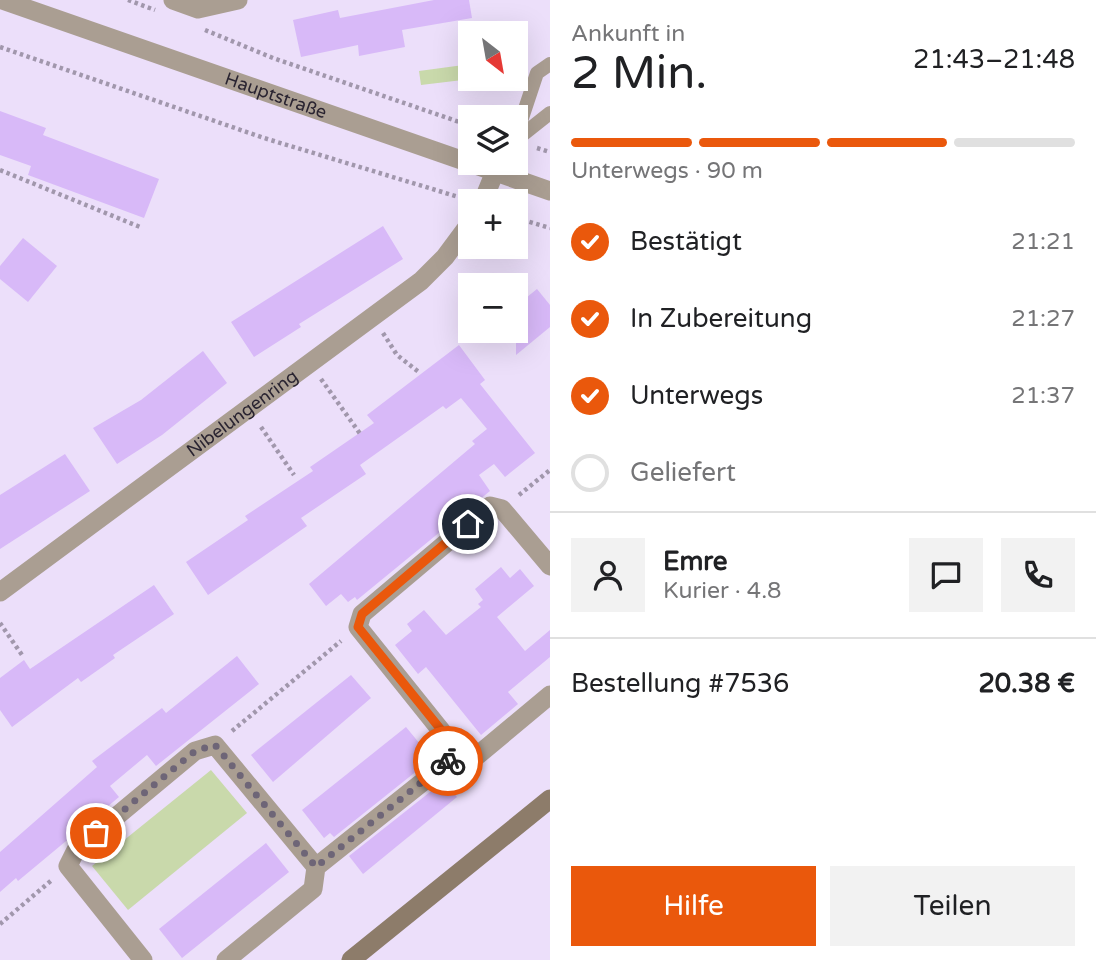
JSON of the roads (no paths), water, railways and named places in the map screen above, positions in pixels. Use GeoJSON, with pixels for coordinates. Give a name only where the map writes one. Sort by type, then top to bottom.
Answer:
{"type":"FeatureCollection","features":[{"type":"Feature","properties":{"kind":"main road"},"geometry":{"type":"LineString","coordinates":[[351,960],[550,799]]}},
{"type":"Feature","properties":{"kind":"street","name":"Hauptstraße"},"geometry":{"type":"LineString","coordinates":[[2,0],[458,155]]}},
{"type":"Feature","properties":{"kind":"street"},"geometry":{"type":"LineString","coordinates":[[170,7],[198,9],[238,0]]}},
{"type":"Feature","properties":{"kind":"street","name":"Hauptstraße"},"geometry":{"type":"LineString","coordinates":[[513,175],[550,191]]}},
{"type":"Feature","properties":{"kind":"street","name":"Nibelungenring"},"geometry":{"type":"LineString","coordinates":[[0,592],[421,281],[458,240]]}},
{"type":"Feature","properties":{"kind":"street"},"geometry":{"type":"LineString","coordinates":[[550,566],[502,509],[489,506],[362,614],[358,627],[459,752],[478,755],[550,695]]}},
{"type":"Feature","properties":{"kind":"street"},"geometry":{"type":"LineString","coordinates":[[143,960],[68,866],[76,850],[195,751],[215,745],[316,867]]}},
{"type":"Feature","properties":{"kind":"street"},"geometry":{"type":"LineString","coordinates":[[226,960],[313,889],[316,867],[459,752]]}},
{"type":"Feature","properties":{"kind":"lane"},"geometry":{"type":"LineString","coordinates":[[527,105],[537,73],[550,64]]}},
{"type":"Feature","properties":{"kind":"lane"},"geometry":{"type":"LineString","coordinates":[[528,129],[550,113]]}}]}
